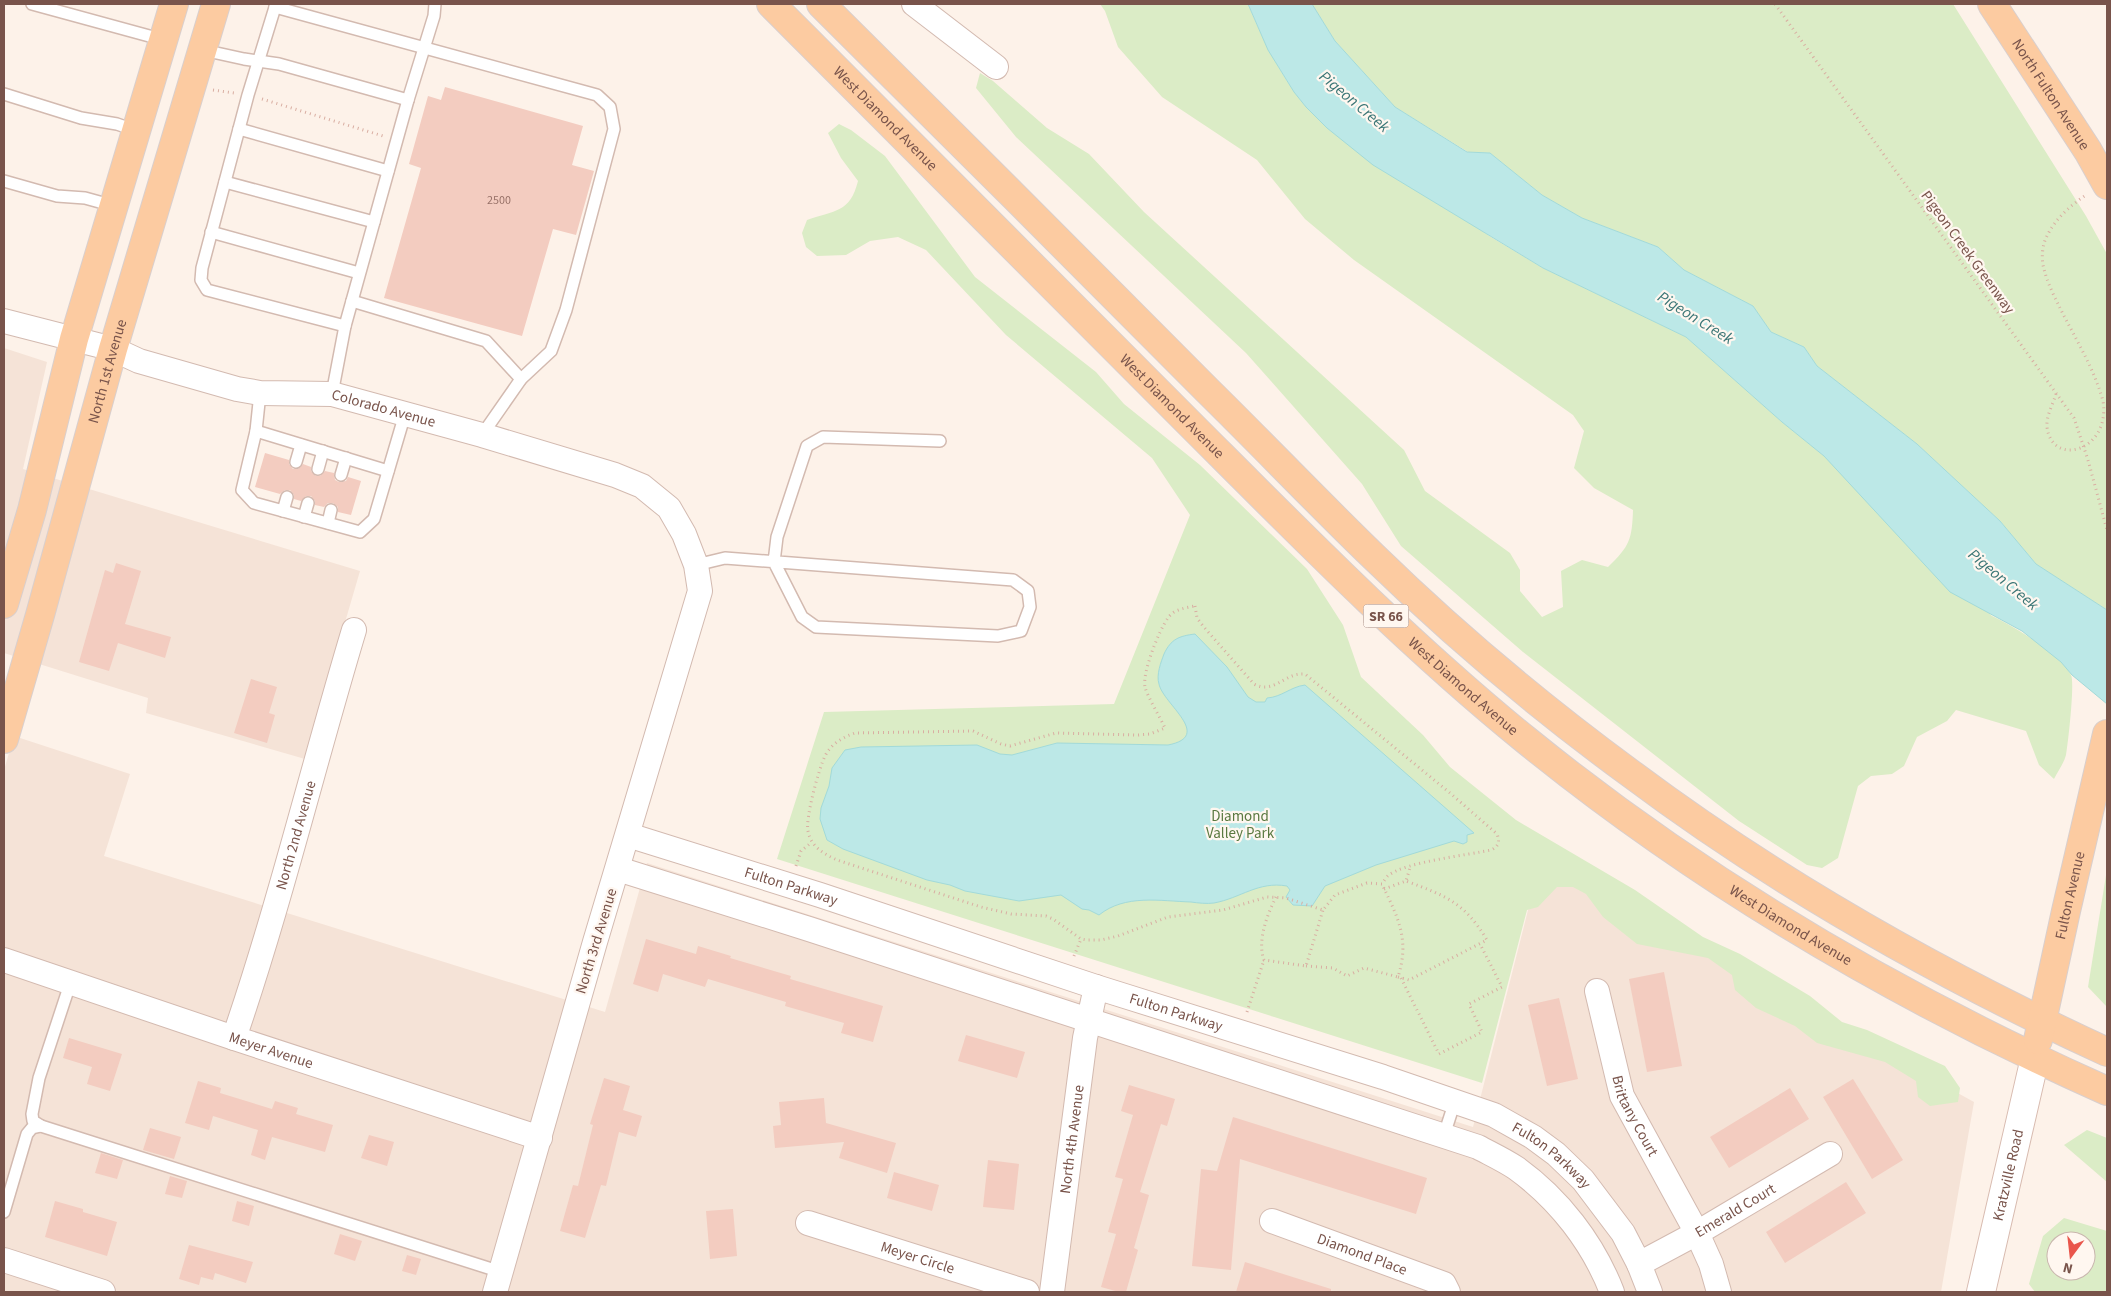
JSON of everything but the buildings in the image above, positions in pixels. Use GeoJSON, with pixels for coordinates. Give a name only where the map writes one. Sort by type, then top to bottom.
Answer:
{"type":"FeatureCollection","features":[{"type":"Feature","properties":{"kind":"main road"},"geometry":{"type":"LineString","coordinates":[[4,604],[32,510],[74,339],[174,4]]}},
{"type":"Feature","properties":{"kind":"main road","name":"North 1st Avenue"},"geometry":{"type":"LineString","coordinates":[[4,739],[113,348],[216,4]]}},
{"type":"Feature","properties":{"kind":"main road","name":"West Diamond Avenue"},"geometry":{"type":"LineString","coordinates":[[771,4],[1336,570],[1441,668],[1528,741],[1649,832],[1756,904],[1876,976],[2035,1058],[2107,1090]]}},
{"type":"Feature","properties":{"kind":"main road","name":"SR 66"},"geometry":{"type":"LineString","coordinates":[[821,4],[1376,559],[1474,648],[1575,731],[1630,774],[1706,827],[1809,894],[1908,952],[2042,1022],[2107,1052]]}},
{"type":"Feature","properties":{"kind":"main road","name":"North Fulton Avenue"},"geometry":{"type":"LineString","coordinates":[[1992,4],[2106,183]]}},
{"type":"Feature","properties":{"kind":"main road","name":"Fulton Avenue"},"geometry":{"type":"LineString","coordinates":[[2035,1058],[2107,734]]}},
{"type":"Feature","properties":{"kind":"main road","name":"Kratzville Road"},"geometry":{"type":"LineString","coordinates":[[1981,1292],[2035,1058]]}},
{"type":"Feature","properties":{"kind":"street"},"geometry":{"type":"LineString","coordinates":[[914,4],[996,67]]}},
{"type":"Feature","properties":{"kind":"street","name":"Colorado Avenue"},"geometry":{"type":"LineString","coordinates":[[4,321],[113,348],[139,361],[237,389],[260,393],[332,394],[482,435],[615,475],[642,486],[669,508],[684,534],[696,565],[700,591]]}},
{"type":"Feature","properties":{"kind":"street","name":"North 3rd Avenue"},"geometry":{"type":"LineString","coordinates":[[498,1282],[595,942],[700,591]]}},
{"type":"Feature","properties":{"kind":"street","name":"North 2nd Avenue"},"geometry":{"type":"LineString","coordinates":[[234,1038],[306,802],[325,727],[354,630]]}},
{"type":"Feature","properties":{"kind":"street","name":"Fulton Parkway"},"geometry":{"type":"LineString","coordinates":[[628,835],[830,898],[1494,1115],[1534,1137],[1556,1154],[1583,1180],[1623,1233],[1639,1264],[1650,1292]]}},
{"type":"Feature","properties":{"kind":"street","name":"Fulton Parkway"},"geometry":{"type":"LineString","coordinates":[[618,869],[819,932],[1088,1022],[1478,1147],[1514,1167],[1533,1181],[1557,1204],[1593,1252],[1612,1292]]}},
{"type":"Feature","properties":{"kind":"street","name":"Meyer Avenue"},"geometry":{"type":"LineString","coordinates":[[4,960],[70,984],[540,1138]]}},
{"type":"Feature","properties":{"kind":"street","name":"North 4th Avenue"},"geometry":{"type":"LineString","coordinates":[[1052,1292],[1088,1022],[1096,986]]}},
{"type":"Feature","properties":{"kind":"street","name":"Brittany Court"},"geometry":{"type":"LineString","coordinates":[[1597,990],[1622,1096],[1697,1233],[1712,1264],[1719,1292]]}},
{"type":"Feature","properties":{"kind":"street","name":"Emerald Court"},"geometry":{"type":"LineString","coordinates":[[1639,1264],[1697,1233],[1830,1154]]}},
{"type":"Feature","properties":{"kind":"street","name":"Diamond Place"},"geometry":{"type":"LineString","coordinates":[[1272,1221],[1444,1284],[1448,1292]]}},
{"type":"Feature","properties":{"kind":"street","name":"Meyer Circle"},"geometry":{"type":"LineString","coordinates":[[808,1223],[1027,1292]]}},
{"type":"Feature","properties":{"kind":"street"},"geometry":{"type":"LineString","coordinates":[[4,1260],[103,1292]]}},
{"type":"Feature","properties":{"kind":"lane"},"geometry":{"type":"LineString","coordinates":[[32,4],[164,40]]}},
{"type":"Feature","properties":{"kind":"lane"},"geometry":{"type":"LineString","coordinates":[[332,394],[345,326],[396,140],[434,16],[435,4]]}},
{"type":"Feature","properties":{"kind":"lane"},"geometry":{"type":"LineString","coordinates":[[345,326],[207,290],[200,280],[248,95],[275,5],[597,95],[610,107],[614,129],[566,310],[551,351],[521,379],[482,435]]}},
{"type":"Feature","properties":{"kind":"lane"},"geometry":{"type":"LineString","coordinates":[[202,50],[279,64],[408,100]]}},
{"type":"Feature","properties":{"kind":"lane"},"geometry":{"type":"LineString","coordinates":[[4,94],[81,118],[118,124],[137,131]]}},
{"type":"Feature","properties":{"kind":"lane"},"geometry":{"type":"LineString","coordinates":[[239,129],[388,171]]}},
{"type":"Feature","properties":{"kind":"lane"},"geometry":{"type":"LineString","coordinates":[[4,181],[58,196],[85,198],[114,206]]}},
{"type":"Feature","properties":{"kind":"lane"},"geometry":{"type":"LineString","coordinates":[[225,182],[374,222]]}},
{"type":"Feature","properties":{"kind":"lane"},"geometry":{"type":"LineString","coordinates":[[211,232],[359,273]]}},
{"type":"Feature","properties":{"kind":"lane"},"geometry":{"type":"LineString","coordinates":[[352,301],[486,341],[521,379]]}},
{"type":"Feature","properties":{"kind":"lane"},"geometry":{"type":"LineString","coordinates":[[260,393],[256,431],[242,490],[254,503],[360,532],[374,519],[405,414]]}},
{"type":"Feature","properties":{"kind":"lane"},"geometry":{"type":"LineString","coordinates":[[256,431],[388,471]]}},
{"type":"Feature","properties":{"kind":"lane"},"geometry":{"type":"LineString","coordinates":[[696,565],[725,558],[774,562],[1013,580],[1028,591],[1030,608],[1021,631],[998,636],[816,627],[802,616],[774,562],[777,537],[807,446],[823,437],[940,442]]}},
{"type":"Feature","properties":{"kind":"lane"},"geometry":{"type":"LineString","coordinates":[[296,462],[301,445]]}},
{"type":"Feature","properties":{"kind":"lane"},"geometry":{"type":"LineString","coordinates":[[318,468],[323,451]]}},
{"type":"Feature","properties":{"kind":"lane"},"geometry":{"type":"LineString","coordinates":[[341,475],[346,458]]}},
{"type":"Feature","properties":{"kind":"lane"},"geometry":{"type":"LineString","coordinates":[[283,511],[287,496]]}},
{"type":"Feature","properties":{"kind":"lane"},"geometry":{"type":"LineString","coordinates":[[304,517],[308,502]]}},
{"type":"Feature","properties":{"kind":"lane"},"geometry":{"type":"LineString","coordinates":[[328,523],[332,510]]}},
{"type":"Feature","properties":{"kind":"lane"},"geometry":{"type":"LineString","coordinates":[[70,984],[39,1078],[32,1114],[33,1121],[41,1126],[498,1282]]}},
{"type":"Feature","properties":{"kind":"lane"},"geometry":{"type":"LineString","coordinates":[[1444,1135],[1455,1101]]}},
{"type":"Feature","properties":{"kind":"lane"},"geometry":{"type":"LineString","coordinates":[[4,1212],[27,1134],[32,1128],[41,1126]]}},
{"type":"Feature","properties":{"kind":"path","name":"Pigeon Creek Greenway"},"geometry":{"type":"LineString","coordinates":[[1776,4],[2074,418],[2107,530]]}},
{"type":"Feature","properties":{"kind":"path"},"geometry":{"type":"LineString","coordinates":[[190,87],[248,95],[396,140]]}},
{"type":"Feature","properties":{"kind":"path"},"geometry":{"type":"LineString","coordinates":[[2056,394],[2047,425],[2050,438],[2059,446],[2076,450],[2084,449],[2096,443],[2101,433],[2105,406],[2099,386],[2047,279],[2043,257],[2047,236],[2055,223],[2072,205],[2106,183]]}},
{"type":"Feature","properties":{"kind":"path"},"geometry":{"type":"LineString","coordinates":[[1322,910],[1286,898],[1267,897],[1207,913],[1168,917],[1135,931],[1101,940],[1081,939],[1046,916],[1012,914],[981,907],[837,860],[824,854],[812,842],[806,821],[825,755],[842,738],[856,733],[973,731],[1001,744],[1010,746],[1056,734],[1138,735],[1165,728],[1145,688],[1144,677],[1147,664],[1168,618],[1178,610],[1195,606],[1197,618],[1203,626],[1254,684],[1271,688],[1297,673],[1305,674],[1497,834],[1499,842],[1491,850],[1410,867],[1389,875],[1382,884]]}},
{"type":"Feature","properties":{"kind":"path"},"geometry":{"type":"LineString","coordinates":[[796,867],[801,851],[812,842]]}},
{"type":"Feature","properties":{"kind":"path"},"geometry":{"type":"LineString","coordinates":[[1406,881],[1410,867]]}},
{"type":"Feature","properties":{"kind":"path"},"geometry":{"type":"LineString","coordinates":[[1264,960],[1334,968],[1347,976],[1364,968],[1409,980],[1487,940],[1476,922],[1466,911],[1441,894],[1406,881],[1384,888]]}},
{"type":"Feature","properties":{"kind":"path"},"geometry":{"type":"LineString","coordinates":[[1306,966],[1322,910],[1335,896],[1367,883],[1382,884]]}},
{"type":"Feature","properties":{"kind":"path"},"geometry":{"type":"LineString","coordinates":[[1382,884],[1403,935],[1404,949],[1399,977],[1439,1054],[1482,1032],[1469,1004],[1502,987],[1480,944]]}},
{"type":"Feature","properties":{"kind":"path"},"geometry":{"type":"LineString","coordinates":[[1247,1012],[1264,960],[1261,942],[1276,897]]}},
{"type":"Feature","properties":{"kind":"path"},"geometry":{"type":"LineString","coordinates":[[1074,956],[1081,939]]}},
{"type":"Feature","properties":{"kind":"shaded area"},"geometry":{"type":"Polygon","coordinates":[[[4,348],[47,362],[23,469],[360,571],[305,759],[146,713],[148,698],[4,653],[4,348]]]}},
{"type":"Feature","properties":{"kind":"shaded area"},"geometry":{"type":"Polygon","coordinates":[[[14,736],[130,774],[104,856],[605,1012],[647,863],[1473,1127],[1540,863],[1974,1102],[1941,1292],[4,1292],[4,770],[14,736]]]}},
{"type":"Feature","properties":{"kind":"green space"},"geometry":{"type":"Polygon","coordinates":[[[1100,4],[1248,4],[1273,58],[1288,83],[1306,107],[1491,237],[1543,268],[1686,337],[1782,422],[1824,456],[1992,616],[2036,641],[2066,667],[2072,680],[2070,727],[2066,755],[2054,779],[2039,765],[2026,731],[1956,710],[1947,721],[1917,737],[1904,766],[1892,774],[1871,776],[1858,786],[1838,858],[1822,868],[1807,865],[1739,821],[1523,652],[1401,546],[1362,484],[1246,353],[1016,137],[976,88],[980,73],[993,81],[1047,128],[1089,154],[1144,212],[1404,450],[1425,491],[1510,553],[1520,570],[1520,591],[1542,617],[1563,607],[1561,571],[1582,560],[1608,567],[1625,547],[1632,528],[1633,510],[1594,488],[1574,468],[1584,431],[1573,415],[1354,260],[1305,219],[1257,160],[1162,97],[1118,47],[1105,11],[1100,4]]]}},
{"type":"Feature","properties":{"kind":"green space"},"geometry":{"type":"Polygon","coordinates":[[[1312,4],[1953,4],[2086,216],[2107,254],[2107,610],[2036,564],[2000,521],[1917,444],[1817,366],[1804,347],[1771,332],[1753,306],[1684,270],[1658,247],[1582,218],[1542,195],[1490,153],[1468,152],[1395,107],[1335,41],[1312,4]]]}},
{"type":"Feature","properties":{"kind":"green space","name":"Diamond Valley Park"},"geometry":{"type":"Polygon","coordinates":[[[839,124],[851,130],[885,156],[975,277],[1096,372],[1124,404],[1200,465],[1307,569],[1343,625],[1361,677],[1423,735],[1450,767],[1516,820],[1635,890],[1703,937],[1740,954],[1810,996],[1842,1022],[1867,1030],[1945,1066],[1960,1088],[1958,1102],[1930,1106],[1918,1097],[1916,1081],[1885,1062],[1817,1043],[1795,1026],[1756,1008],[1735,990],[1732,975],[1708,958],[1637,944],[1603,917],[1586,894],[1573,887],[1557,887],[1538,907],[1527,910],[1482,1083],[777,859],[824,712],[1114,704],[1190,515],[1152,458],[1006,335],[926,250],[898,237],[870,241],[846,255],[817,256],[806,247],[802,233],[807,220],[833,212],[846,205],[855,191],[858,181],[841,158],[828,133],[839,124]]]}},
{"type":"Feature","properties":{"kind":"green space"},"geometry":{"type":"Polygon","coordinates":[[[2107,869],[2107,1007],[2088,987],[2107,869]]]}},
{"type":"Feature","properties":{"kind":"green space"},"geometry":{"type":"Polygon","coordinates":[[[2087,1130],[2107,1138],[2107,1182],[2064,1145],[2087,1130]]]}},
{"type":"Feature","properties":{"kind":"green space"},"geometry":{"type":"Polygon","coordinates":[[[2064,1218],[2107,1231],[2107,1292],[2035,1292],[2029,1284],[2043,1236],[2046,1233],[2046,1281],[2096,1281],[2096,1231],[2049,1231],[2064,1218]]]}},
{"type":"Feature","properties":{"kind":"water","name":"Pigeon Creek"},"geometry":{"type":"Polygon","coordinates":[[[1248,4],[1312,4],[1335,41],[1395,107],[1467,152],[1490,153],[1542,195],[1582,218],[1658,247],[1684,270],[1753,306],[1771,332],[1804,347],[1817,366],[1917,444],[2000,521],[2036,564],[2107,610],[2107,704],[2072,675],[2061,662],[2022,631],[1950,592],[1824,456],[1782,422],[1686,337],[1543,268],[1373,165],[1327,128],[1294,92],[1268,50],[1248,4]]]}},
{"type":"Feature","properties":{"kind":"water"},"geometry":{"type":"Polygon","coordinates":[[[1195,634],[1227,667],[1248,697],[1256,702],[1265,702],[1267,698],[1305,685],[1474,833],[1467,835],[1467,842],[1463,844],[1454,841],[1376,865],[1325,886],[1312,906],[1293,905],[1286,897],[1290,890],[1287,886],[1277,885],[1258,888],[1214,903],[1155,900],[1131,901],[1109,908],[1099,915],[1082,909],[1061,895],[1019,901],[965,891],[950,885],[927,880],[843,849],[827,840],[820,819],[821,808],[829,786],[832,768],[845,750],[861,747],[977,745],[1000,754],[1012,755],[1057,743],[1168,745],[1181,741],[1187,734],[1186,727],[1162,692],[1158,673],[1164,654],[1170,645],[1180,637],[1195,634]]]}}]}
